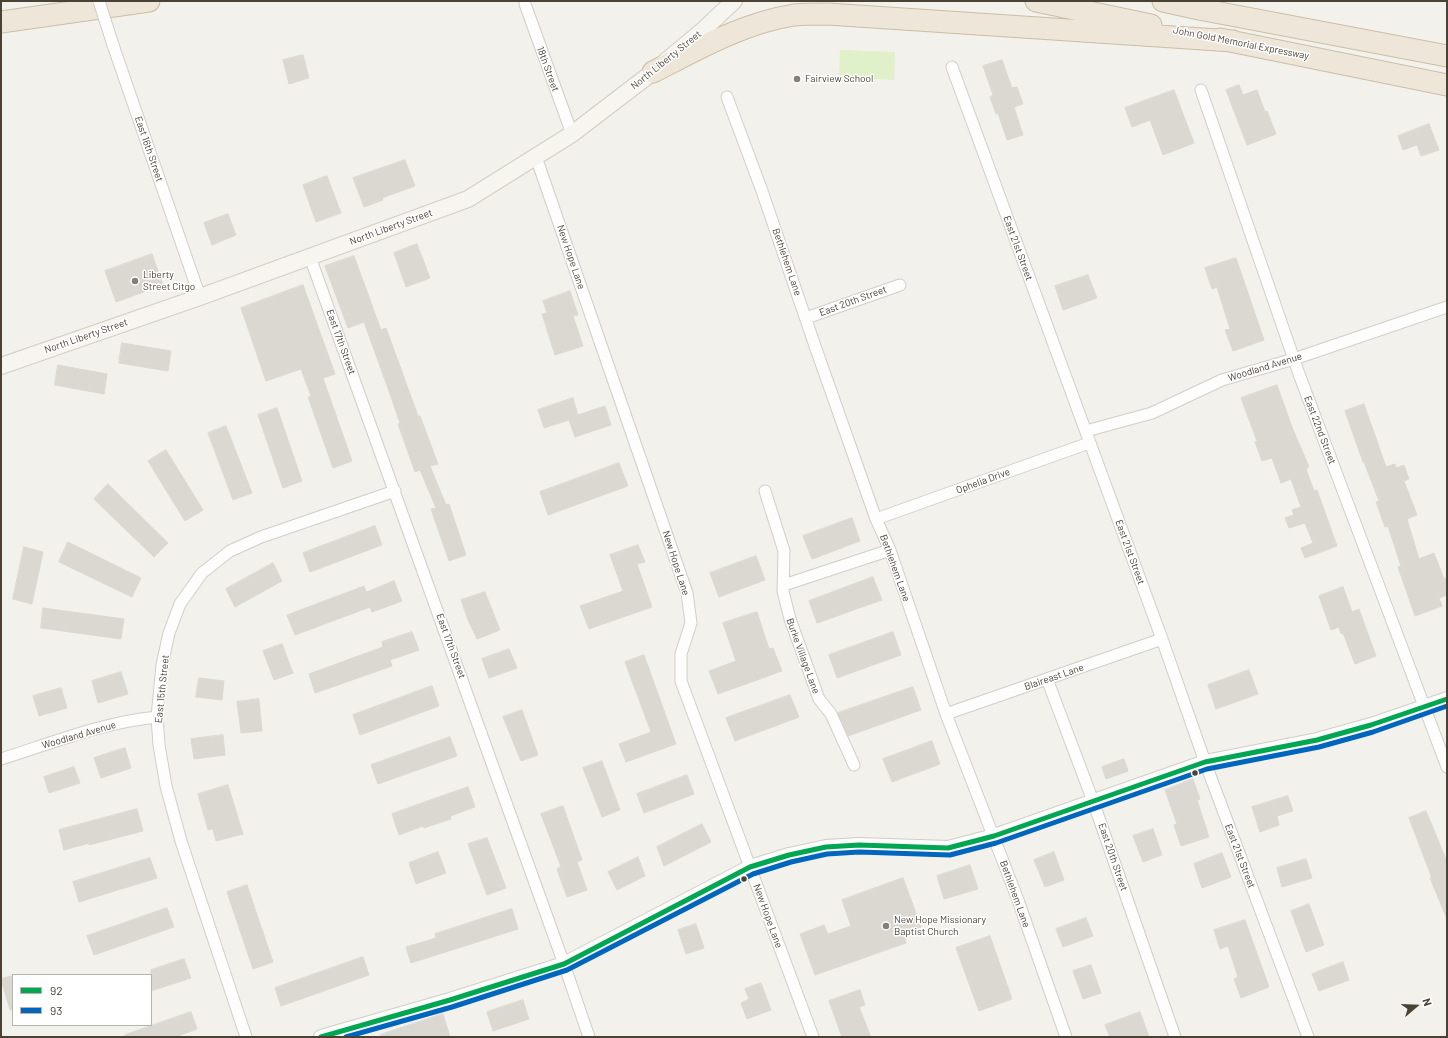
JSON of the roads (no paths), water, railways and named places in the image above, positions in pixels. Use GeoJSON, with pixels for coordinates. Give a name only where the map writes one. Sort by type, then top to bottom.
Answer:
{"type":"FeatureCollection","features":[{"type":"Feature","properties":{"kind":"highway"},"geometry":{"type":"LineString","coordinates":[[1,22],[149,1]]}},
{"type":"Feature","properties":{"kind":"highway","name":"John Gold Memorial Expressway"},"geometry":{"type":"LineString","coordinates":[[1036,1],[1447,84]]}},
{"type":"Feature","properties":{"kind":"highway"},"geometry":{"type":"LineString","coordinates":[[1163,1],[1447,56]]}},
{"type":"Feature","properties":{"kind":"highway"},"geometry":{"type":"LineString","coordinates":[[653,72],[729,34],[764,22],[795,15],[828,14],[1233,41]]}},
{"type":"Feature","properties":{"kind":"main road","name":"North Liberty Street"},"geometry":{"type":"LineString","coordinates":[[1,366],[200,297],[468,199],[572,134],[653,72],[701,32],[732,3]]}},
{"type":"Feature","properties":{"kind":"street","name":"East 16th Street"},"geometry":{"type":"LineString","coordinates":[[99,1],[200,297]]}},
{"type":"Feature","properties":{"kind":"street","name":"18th Street"},"geometry":{"type":"LineString","coordinates":[[525,4],[572,134]]}},
{"type":"Feature","properties":{"kind":"street","name":"East 21st Street"},"geometry":{"type":"LineString","coordinates":[[952,67],[1162,639],[1205,762],[1308,1037]]}},
{"type":"Feature","properties":{"kind":"street","name":"East 22nd Street"},"geometry":{"type":"LineString","coordinates":[[1201,90],[1294,359],[1447,767]]}},
{"type":"Feature","properties":{"kind":"street","name":"Bethlehem Lane"},"geometry":{"type":"LineString","coordinates":[[727,97],[762,191],[876,519],[890,550],[946,714],[1018,900],[1066,1037]]}},
{"type":"Feature","properties":{"kind":"street","name":"New Hope Lane"},"geometry":{"type":"LineString","coordinates":[[536,157],[687,593],[691,623],[681,654],[680,681],[813,1037]]}},
{"type":"Feature","properties":{"kind":"street","name":"East 17th Street"},"geometry":{"type":"LineString","coordinates":[[310,257],[395,491],[589,1037]]}},
{"type":"Feature","properties":{"kind":"street","name":"East 20th Street"},"geometry":{"type":"LineString","coordinates":[[806,318],[900,285]]}},
{"type":"Feature","properties":{"kind":"street","name":"Woodland Avenue"},"geometry":{"type":"LineString","coordinates":[[1086,431],[1152,413],[1222,380],[1294,359],[1447,307]]}},
{"type":"Feature","properties":{"kind":"street","name":"Ophelia Drive"},"geometry":{"type":"LineString","coordinates":[[876,519],[1089,443]]}},
{"type":"Feature","properties":{"kind":"street","name":"East 15th Street"},"geometry":{"type":"LineString","coordinates":[[246,1037],[181,841],[166,786],[159,745],[157,717],[162,665],[169,633],[180,604],[202,573],[230,551],[261,537],[395,491]]}},
{"type":"Feature","properties":{"kind":"street","name":"Burke Village Lane"},"geometry":{"type":"LineString","coordinates":[[765,491],[784,551],[783,591],[790,619],[819,699],[831,714],[854,765]]}},
{"type":"Feature","properties":{"kind":"street"},"geometry":{"type":"LineString","coordinates":[[784,585],[890,550]]}},
{"type":"Feature","properties":{"kind":"street","name":"Blaireast Lane"},"geometry":{"type":"LineString","coordinates":[[946,714],[1162,639]]}},
{"type":"Feature","properties":{"kind":"street","name":"East 20th Street"},"geometry":{"type":"LineString","coordinates":[[1047,679],[1093,801],[1175,1037]]}},
{"type":"Feature","properties":{"kind":"street"},"geometry":{"type":"LineString","coordinates":[[321,1037],[339,1034],[564,964],[750,867],[789,855],[826,847],[859,845],[948,848],[994,836],[1205,762],[1317,740],[1371,725],[1447,699]]}},
{"type":"Feature","properties":{"kind":"street","name":"Woodland Avenue"},"geometry":{"type":"LineString","coordinates":[[1,759],[134,719],[157,717]]}},
{"type":"Feature","properties":{"kind":"place","name":"Fairview School"},"geometry":{"type":"Point","coordinates":[797,79]}},
{"type":"Feature","properties":{"kind":"place","name":"Liberty Street Citgo"},"geometry":{"type":"Point","coordinates":[135,281]}},
{"type":"Feature","properties":{"kind":"place","name":"New Hope Missionary Baptist Church"},"geometry":{"type":"Point","coordinates":[886,926]}}]}
